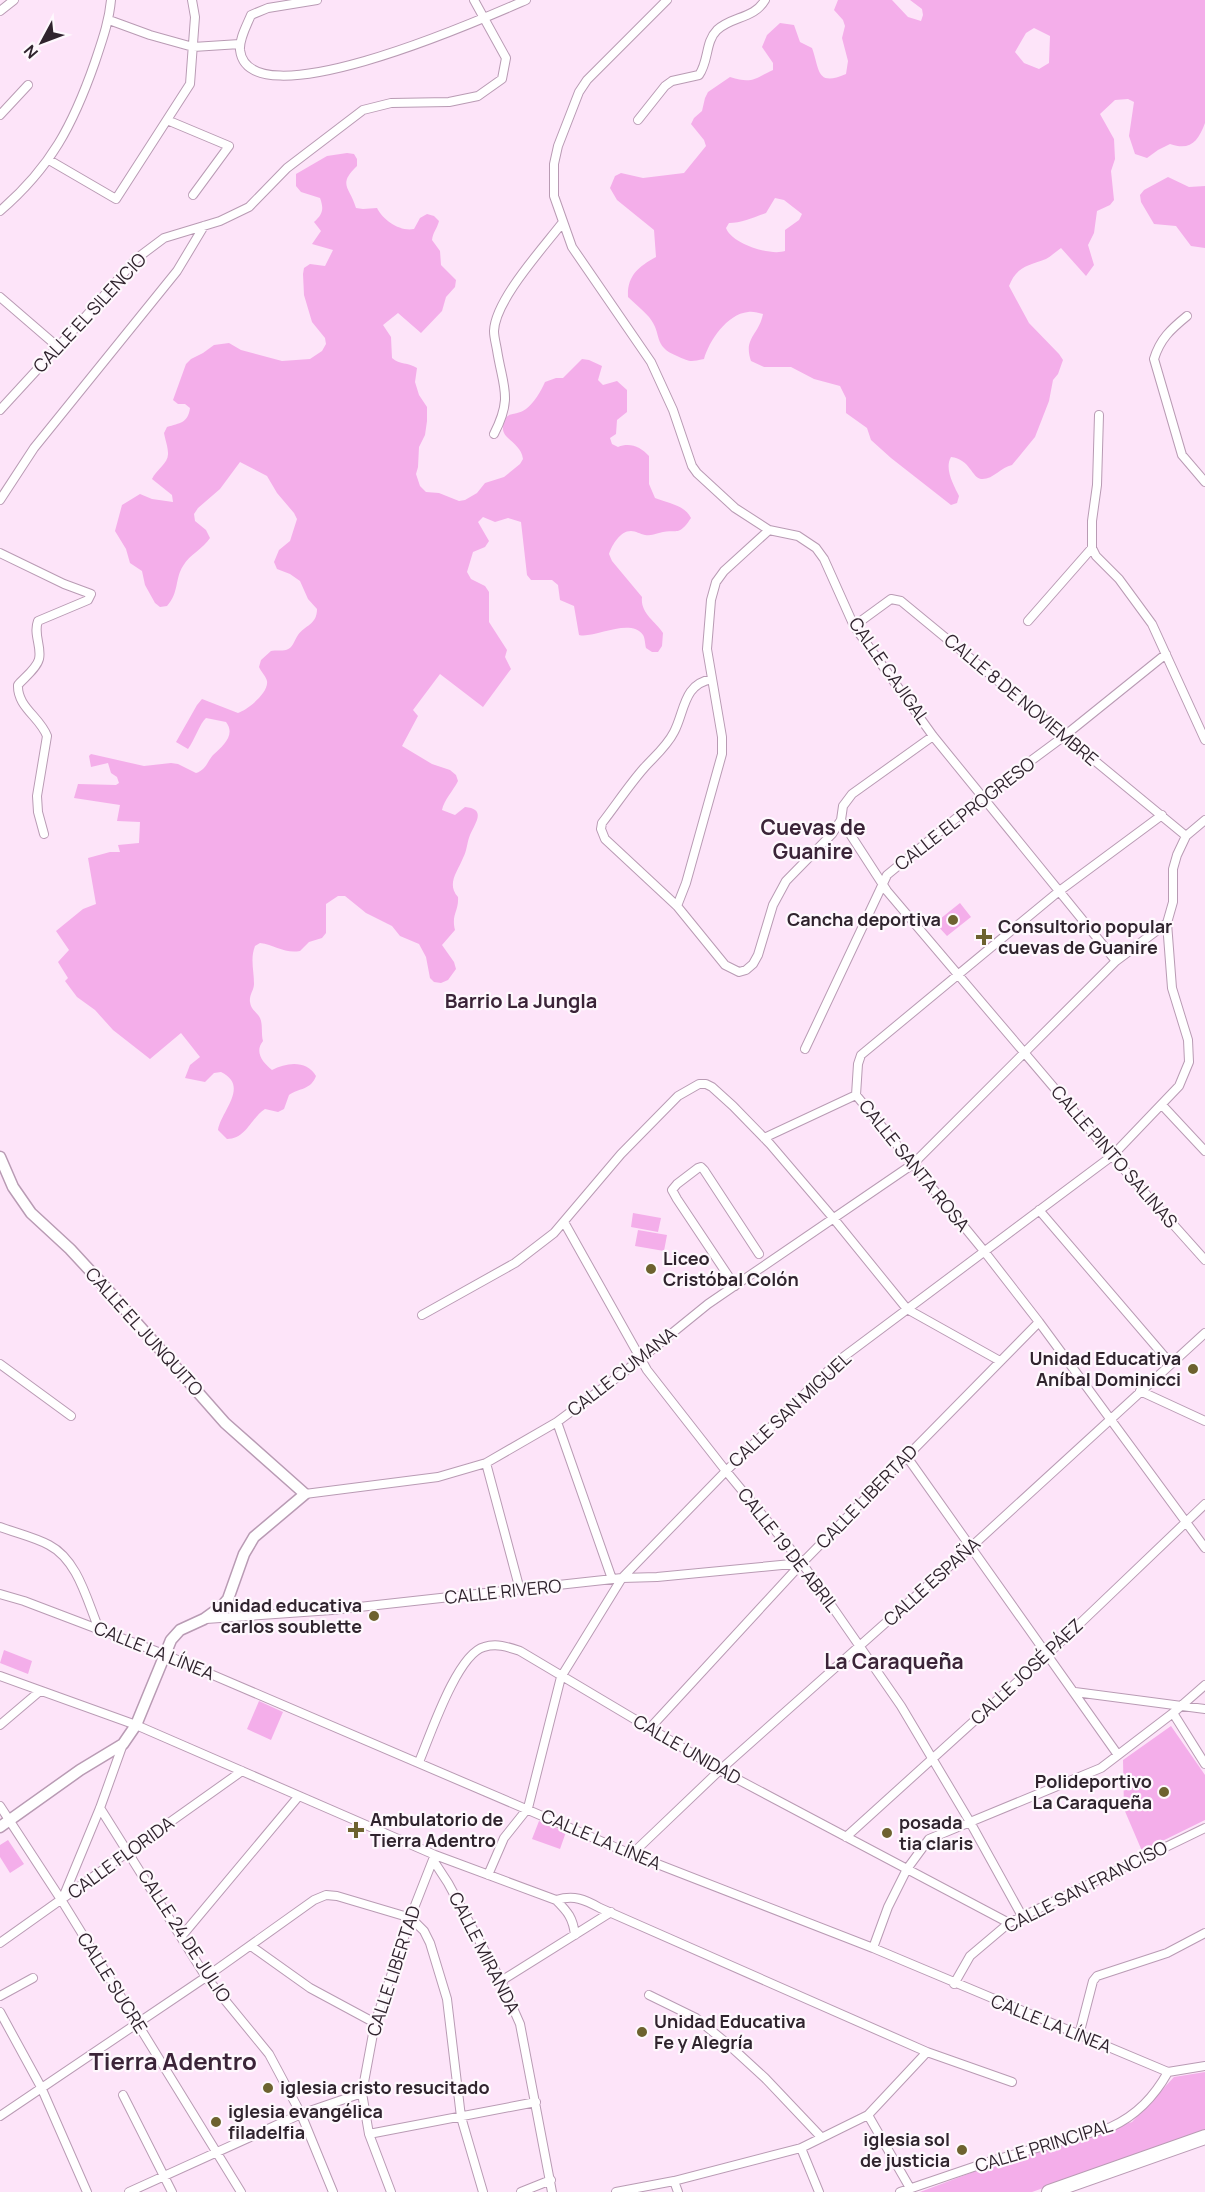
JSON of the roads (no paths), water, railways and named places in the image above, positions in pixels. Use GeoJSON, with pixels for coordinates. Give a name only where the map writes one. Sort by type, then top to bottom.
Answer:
{"type":"FeatureCollection","features":[{"type":"Feature","properties":{"kind":"highway"},"geometry":{"type":"LineString","coordinates":[[1064,2192],[1205,2137]]}},
{"type":"Feature","properties":{"kind":"highway"},"geometry":{"type":"LineString","coordinates":[[1049,2192],[1205,2142]]}},
{"type":"Feature","properties":{"kind":"street"},"geometry":{"type":"LineString","coordinates":[[0,11],[14,0]]}},
{"type":"Feature","properties":{"kind":"street"},"geometry":{"type":"LineString","coordinates":[[0,211],[20,194],[54,153],[82,100],[109,20],[111,0]]}},
{"type":"Feature","properties":{"kind":"street"},"geometry":{"type":"LineString","coordinates":[[48,160],[116,199],[190,84],[195,17],[192,0]]}},
{"type":"Feature","properties":{"kind":"street"},"geometry":{"type":"LineString","coordinates":[[317,0],[268,8],[251,15],[240,44],[240,52],[246,63],[259,73],[299,77],[378,59],[526,0]]}},
{"type":"Feature","properties":{"kind":"street"},"geometry":{"type":"LineString","coordinates":[[474,0],[484,18]]}},
{"type":"Feature","properties":{"kind":"street","name":"CALLE CAJIGAL"},"geometry":{"type":"LineString","coordinates":[[667,0],[587,80],[579,92],[558,146],[554,164],[554,196],[572,248],[651,362],[673,410],[692,466],[735,508],[769,530],[798,536],[816,548],[825,559],[854,626],[933,735],[1116,961]]}},
{"type":"Feature","properties":{"kind":"street"},"geometry":{"type":"LineString","coordinates":[[638,120],[664,86],[672,81],[699,75],[708,55],[709,42],[715,32],[728,22],[753,14],[765,0]]}},
{"type":"Feature","properties":{"kind":"street","name":"CALLE EL SILENCIO"},"geometry":{"type":"LineString","coordinates":[[0,410],[136,259],[164,238],[220,221],[249,207],[287,168],[363,110],[391,103],[449,102],[478,96],[502,79],[506,58],[484,18]]}},
{"type":"Feature","properties":{"kind":"street"},"geometry":{"type":"LineString","coordinates":[[109,20],[193,47],[240,44]]}},
{"type":"Feature","properties":{"kind":"street"},"geometry":{"type":"LineString","coordinates":[[0,115],[28,85]]}},
{"type":"Feature","properties":{"kind":"street"},"geometry":{"type":"LineString","coordinates":[[167,120],[229,146],[193,195]]}},
{"type":"Feature","properties":{"kind":"street"},"geometry":{"type":"LineString","coordinates":[[494,434],[505,412],[506,390],[494,330],[508,294],[563,222]]}},
{"type":"Feature","properties":{"kind":"street"},"geometry":{"type":"LineString","coordinates":[[0,500],[34,448],[177,271],[204,226]]}},
{"type":"Feature","properties":{"kind":"street"},"geometry":{"type":"LineString","coordinates":[[0,297],[58,347]]}},
{"type":"Feature","properties":{"kind":"street"},"geometry":{"type":"LineString","coordinates":[[1187,316],[1159,343],[1154,359],[1182,455],[1205,482]]}},
{"type":"Feature","properties":{"kind":"street"},"geometry":{"type":"LineString","coordinates":[[1099,415],[1092,548],[1096,556],[1119,579],[1152,624],[1205,740]]}},
{"type":"Feature","properties":{"kind":"street"},"geometry":{"type":"LineString","coordinates":[[676,906],[686,883],[722,754],[722,737],[707,649],[711,600],[716,582],[740,555],[769,530]]}},
{"type":"Feature","properties":{"kind":"street"},"geometry":{"type":"LineString","coordinates":[[1028,621],[1092,548]]}},
{"type":"Feature","properties":{"kind":"street"},"geometry":{"type":"LineString","coordinates":[[0,553],[64,584],[91,594],[88,600],[38,621],[36,629],[39,658],[18,685],[20,700],[44,728],[47,736],[37,796],[38,812],[44,834]]}},
{"type":"Feature","properties":{"kind":"street","name":"CALLE 8 DE NOVIEMBRE"},"geometry":{"type":"LineString","coordinates":[[854,626],[891,598],[901,601],[1063,737],[1186,836]]}},
{"type":"Feature","properties":{"kind":"street","name":"CALLE EL PROGRESO"},"geometry":{"type":"LineString","coordinates":[[805,1049],[884,886],[887,875],[982,797],[1063,737],[1166,654]]}},
{"type":"Feature","properties":{"kind":"street"},"geometry":{"type":"LineString","coordinates":[[712,679],[702,681],[692,688],[674,734],[644,768],[602,823],[601,829],[605,839],[676,906],[725,965],[733,971],[746,970],[758,955],[773,904],[786,881],[832,834],[841,820],[843,806],[852,794],[933,735]]}},
{"type":"Feature","properties":{"kind":"street","name":"CALLE SANTA ROSA"},"geometry":{"type":"LineString","coordinates":[[1162,815],[1058,892],[861,1055],[858,1064],[856,1095],[984,1251],[1205,1548]]}},
{"type":"Feature","properties":{"kind":"street","name":"CALLE PINTO SALINAS"},"geometry":{"type":"LineString","coordinates":[[841,820],[884,886],[1112,1156],[1205,1260]]}},
{"type":"Feature","properties":{"kind":"street","name":"CALLE SAN MIGUEL"},"geometry":{"type":"LineString","coordinates":[[489,1875],[504,1838],[528,1808],[561,1677],[622,1578],[838,1361],[1112,1156],[1179,1086],[1190,1062],[1188,1040],[1172,988],[1167,923],[1173,902],[1173,869],[1186,836],[1205,820]]}},
{"type":"Feature","properties":{"kind":"street"},"geometry":{"type":"LineString","coordinates":[[1024,1053],[1116,961],[1167,923]]}},
{"type":"Feature","properties":{"kind":"street","name":"CALLE CUMANA"},"geometry":{"type":"LineString","coordinates":[[305,1494],[438,1477],[486,1463],[557,1422],[641,1359],[708,1304],[913,1164],[1024,1053]]}},
{"type":"Feature","properties":{"kind":"street"},"geometry":{"type":"LineString","coordinates":[[422,1315],[515,1263],[554,1233],[621,1154],[678,1096],[699,1084],[712,1087],[764,1138],[907,1309],[1000,1361]]}},
{"type":"Feature","properties":{"kind":"street"},"geometry":{"type":"LineString","coordinates":[[764,1138],[856,1095]]}},
{"type":"Feature","properties":{"kind":"street"},"geometry":{"type":"LineString","coordinates":[[1162,1105],[1205,1151]]}},
{"type":"Feature","properties":{"kind":"street","name":"CALLE EL JUNQUITO"},"geometry":{"type":"LineString","coordinates":[[0,1157],[13,1187],[32,1213],[106,1288],[225,1423],[305,1494]]}},
{"type":"Feature","properties":{"kind":"street"},"geometry":{"type":"LineString","coordinates":[[735,1286],[677,1199],[672,1190],[675,1186],[702,1167],[759,1254]]}},
{"type":"Feature","properties":{"kind":"street"},"geometry":{"type":"LineString","coordinates":[[1039,1210],[1171,1364]]}},
{"type":"Feature","properties":{"kind":"street","name":"CALLE 19 DE ABRIL"},"geometry":{"type":"LineString","coordinates":[[564,1222],[647,1370],[802,1563],[901,1706],[970,1822],[1022,1916]]}},
{"type":"Feature","properties":{"kind":"street","name":"CALLE LIBERTAD"},"geometry":{"type":"LineString","coordinates":[[650,1728],[802,1563],[1038,1322]]}},
{"type":"Feature","properties":{"kind":"street","name":"CALLE ESPAÑA"},"geometry":{"type":"LineString","coordinates":[[632,1854],[720,1770],[971,1547],[1205,1333]]}},
{"type":"Feature","properties":{"kind":"street"},"geometry":{"type":"LineString","coordinates":[[0,1364],[71,1416]]}},
{"type":"Feature","properties":{"kind":"street"},"geometry":{"type":"LineString","coordinates":[[1140,1391],[1205,1421]]}},
{"type":"Feature","properties":{"kind":"street"},"geometry":{"type":"LineString","coordinates":[[557,1422],[612,1579]]}},
{"type":"Feature","properties":{"kind":"street"},"geometry":{"type":"LineString","coordinates":[[907,1456],[1118,1755]]}},
{"type":"Feature","properties":{"kind":"street"},"geometry":{"type":"LineString","coordinates":[[486,1463],[520,1590]]}},
{"type":"Feature","properties":{"kind":"street"},"geometry":{"type":"LineString","coordinates":[[62,1901],[123,1744],[136,1725],[171,1640],[180,1630],[204,1619],[222,1606],[228,1599],[244,1554],[254,1537],[305,1494]]}},
{"type":"Feature","properties":{"kind":"street","name":"CALLE JOSÉ PÁEZ"},"geometry":{"type":"LineString","coordinates":[[846,1837],[1047,1654],[1205,1504]]}},
{"type":"Feature","properties":{"kind":"street"},"geometry":{"type":"LineString","coordinates":[[0,1527],[50,1545],[65,1557],[74,1569],[99,1629]]}},
{"type":"Feature","properties":{"kind":"street","name":"CALLE RIVERO"},"geometry":{"type":"LineString","coordinates":[[204,1619],[332,1610],[622,1578],[657,1577],[802,1563]]}},
{"type":"Feature","properties":{"kind":"street","name":"CALLE LA LÍNEA"},"geometry":{"type":"LineString","coordinates":[[0,1594],[166,1655],[632,1854],[873,1948],[1168,2072]]}},
{"type":"Feature","properties":{"kind":"street","name":"CALLE UNIDAD"},"geometry":{"type":"LineString","coordinates":[[419,1762],[458,1672],[470,1655],[482,1647],[497,1645],[520,1651],[720,1770],[1009,1923]]}},
{"type":"Feature","properties":{"kind":"street"},"geometry":{"type":"LineString","coordinates":[[0,1676],[136,1725],[434,1858],[489,1875],[556,1900],[569,1913],[575,1935]]}},
{"type":"Feature","properties":{"kind":"street"},"geometry":{"type":"LineString","coordinates":[[873,1948],[888,1907],[908,1869],[929,1839],[1101,1768],[1173,1713],[1205,1685]]}},
{"type":"Feature","properties":{"kind":"street"},"geometry":{"type":"LineString","coordinates":[[0,1725],[40,1691]]}},
{"type":"Feature","properties":{"kind":"street"},"geometry":{"type":"LineString","coordinates":[[1075,1692],[1205,1709]]}},
{"type":"Feature","properties":{"kind":"street"},"geometry":{"type":"LineString","coordinates":[[1173,1713],[1205,1764]]}},
{"type":"Feature","properties":{"kind":"street"},"geometry":{"type":"LineString","coordinates":[[5,1824],[80,1770],[123,1744]]}},
{"type":"Feature","properties":{"kind":"street","name":"CALLE FLORIDA"},"geometry":{"type":"LineString","coordinates":[[0,1943],[242,1772]]}},
{"type":"Feature","properties":{"kind":"street"},"geometry":{"type":"LineString","coordinates":[[181,1937],[298,1797]]}},
{"type":"Feature","properties":{"kind":"street","name":"CALLE SUCRE"},"geometry":{"type":"LineString","coordinates":[[0,1806],[5,1824],[62,1901],[242,2192]]}},
{"type":"Feature","properties":{"kind":"street","name":"CALLE 24 DE JULIO"},"geometry":{"type":"LineString","coordinates":[[100,1808],[206,1977],[269,2054],[301,2114],[333,2192]]}},
{"type":"Feature","properties":{"kind":"street","name":"CALLE SAN FRANCISO"},"geometry":{"type":"LineString","coordinates":[[954,1984],[970,1956],[1009,1923],[1205,1828]]}},
{"type":"Feature","properties":{"kind":"street","name":"CALLE LIBERTAD"},"geometry":{"type":"LineString","coordinates":[[391,2192],[369,2133],[362,2093],[375,2023],[414,1908],[434,1858]]}},
{"type":"Feature","properties":{"kind":"street","name":"CALLE MIRANDA"},"geometry":{"type":"LineString","coordinates":[[434,1858],[501,1981],[520,2024],[552,2192]]}},
{"type":"Feature","properties":{"kind":"street"},"geometry":{"type":"LineString","coordinates":[[0,2116],[206,1977],[314,1900],[326,1895],[337,1896],[411,1918],[424,1931],[430,1943],[447,2000],[461,2117],[483,2192]]}},
{"type":"Feature","properties":{"kind":"street"},"geometry":{"type":"LineString","coordinates":[[556,1900],[569,1896],[585,1899],[927,2052],[1012,2082]]}},
{"type":"Feature","properties":{"kind":"street"},"geometry":{"type":"LineString","coordinates":[[501,1981],[611,1912]]}},
{"type":"Feature","properties":{"kind":"street"},"geometry":{"type":"LineString","coordinates":[[1079,2035],[1093,1981],[1097,1976],[1167,1953],[1205,1933]]}},
{"type":"Feature","properties":{"kind":"street"},"geometry":{"type":"LineString","coordinates":[[251,1946],[310,1988],[375,2023]]}},
{"type":"Feature","properties":{"kind":"street"},"geometry":{"type":"LineString","coordinates":[[0,1996],[33,1978]]}},
{"type":"Feature","properties":{"kind":"street"},"geometry":{"type":"LineString","coordinates":[[649,1995],[696,2018],[729,2045],[765,2078],[820,2137]]}},
{"type":"Feature","properties":{"kind":"street"},"geometry":{"type":"LineString","coordinates":[[0,2012],[41,2087],[87,2192]]}},
{"type":"Feature","properties":{"kind":"street"},"geometry":{"type":"LineString","coordinates":[[616,2192],[674,2181],[801,2148],[868,2115],[927,2052]]}},
{"type":"Feature","properties":{"kind":"street"},"geometry":{"type":"LineString","coordinates":[[1168,2072],[1205,2066]]}},
{"type":"Feature","properties":{"kind":"street","name":"CALLE PRINCIPAL"},"geometry":{"type":"LineString","coordinates":[[900,2192],[991,2161],[1111,2127],[1128,2119],[1145,2105],[1168,2072]]}},
{"type":"Feature","properties":{"kind":"street"},"geometry":{"type":"LineString","coordinates":[[129,2192],[301,2114],[362,2093]]}},
{"type":"Feature","properties":{"kind":"street"},"geometry":{"type":"LineString","coordinates":[[123,2095],[172,2192]]}},
{"type":"Feature","properties":{"kind":"street"},"geometry":{"type":"LineString","coordinates":[[369,2133],[536,2102]]}},
{"type":"Feature","properties":{"kind":"street"},"geometry":{"type":"LineString","coordinates":[[868,2115],[910,2188]]}},
{"type":"Feature","properties":{"kind":"street"},"geometry":{"type":"LineString","coordinates":[[801,2148],[819,2192]]}},
{"type":"Feature","properties":{"kind":"street"},"geometry":{"type":"LineString","coordinates":[[521,2192],[550,2180]]}},
{"type":"Feature","properties":{"kind":"street"},"geometry":{"type":"LineString","coordinates":[[674,2181],[678,2192]]}},
{"type":"Feature","properties":{"kind":"place","name":"Cancha deportiva"},"geometry":{"type":"Point","coordinates":[953,920]}},
{"type":"Feature","properties":{"kind":"place","name":"Consultorio popular cuevas de Guanire"},"geometry":{"type":"Point","coordinates":[984,937]}},
{"type":"Feature","properties":{"kind":"place","name":"Liceo Cristóbal Colón"},"geometry":{"type":"Point","coordinates":[651,1269]}},
{"type":"Feature","properties":{"kind":"place","name":"Unidad Educativa Aníbal Dominicci"},"geometry":{"type":"Point","coordinates":[1193,1369]}},
{"type":"Feature","properties":{"kind":"place","name":"unidad educativa carlos soublette"},"geometry":{"type":"Point","coordinates":[374,1616]}},
{"type":"Feature","properties":{"kind":"place","name":"Polideportivo La Caraqueña"},"geometry":{"type":"Point","coordinates":[1164,1792]}},
{"type":"Feature","properties":{"kind":"place","name":"Ambulatorio de Tierra Adentro"},"geometry":{"type":"Point","coordinates":[356,1830]}},
{"type":"Feature","properties":{"kind":"place","name":"posada tia claris"},"geometry":{"type":"Point","coordinates":[887,1833]}},
{"type":"Feature","properties":{"kind":"place","name":"Unidad Educativa Fe y Alegría"},"geometry":{"type":"Point","coordinates":[642,2032]}},
{"type":"Feature","properties":{"kind":"place","name":"iglesia cristo resucitado"},"geometry":{"type":"Point","coordinates":[268,2088]}},
{"type":"Feature","properties":{"kind":"place","name":"iglesia evangélica filadelfia"},"geometry":{"type":"Point","coordinates":[216,2122]}},
{"type":"Feature","properties":{"kind":"place","name":"iglesia sol de justicia"},"geometry":{"type":"Point","coordinates":[962,2150]}},
{"type":"Feature","properties":{"kind":"district","name":"Cuevas de Guanire"},"geometry":{"type":"Point","coordinates":[813,840]}},
{"type":"Feature","properties":{"kind":"district","name":"Barrio La Jungla"},"geometry":{"type":"Point","coordinates":[521,1001]}},
{"type":"Feature","properties":{"kind":"district","name":"La Caraqueña"},"geometry":{"type":"Point","coordinates":[894,1662]}},
{"type":"Feature","properties":{"kind":"district","name":"Tierra Adentro"},"geometry":{"type":"Point","coordinates":[173,2062]}}]}
